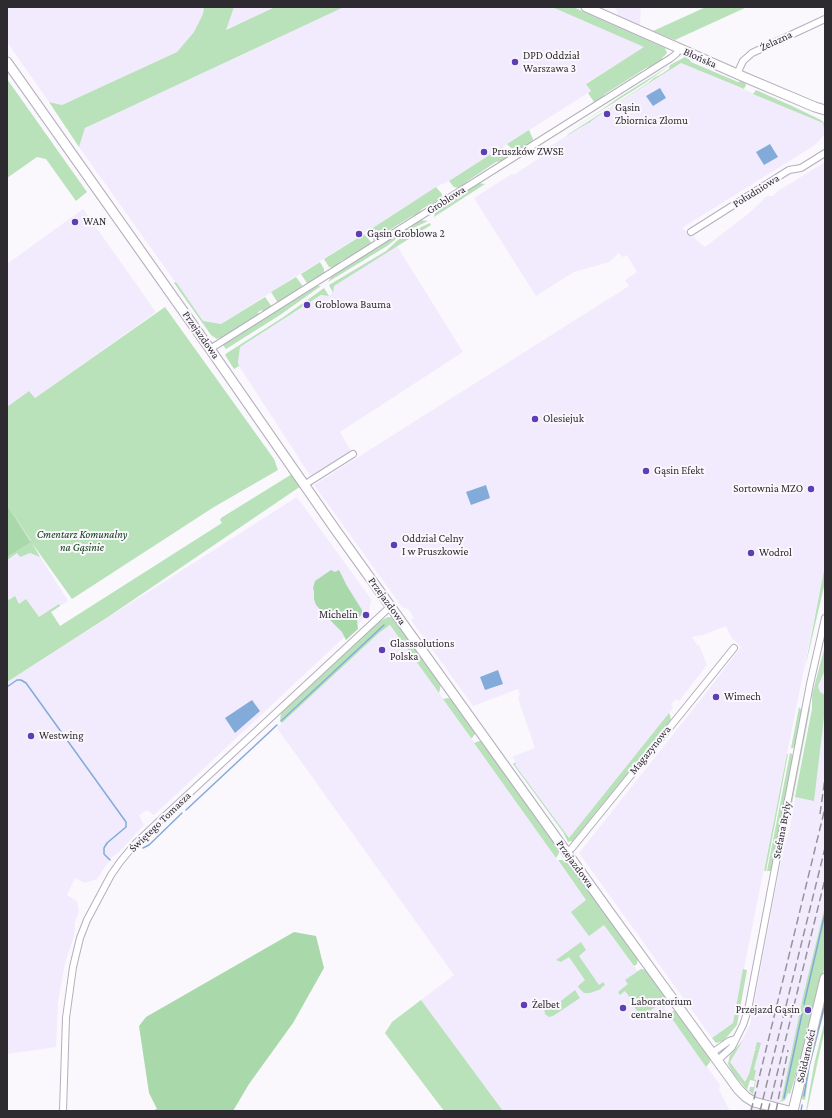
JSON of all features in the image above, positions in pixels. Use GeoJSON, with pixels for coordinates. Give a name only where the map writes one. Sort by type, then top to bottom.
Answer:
{"type":"FeatureCollection","features":[{"type":"Feature","properties":{"kind":"street","name":"Błońska"},"geometry":{"type":"LineString","coordinates":[[586,7],[736,74],[825,110]]}},
{"type":"Feature","properties":{"kind":"street","name":"Żelazna"},"geometry":{"type":"LineString","coordinates":[[736,74],[744,59],[752,53],[825,19]]}},
{"type":"Feature","properties":{"kind":"street","name":"Groblowa"},"geometry":{"type":"LineString","coordinates":[[210,349],[671,58],[679,49]]}},
{"type":"Feature","properties":{"kind":"street","name":"Przejazdowa"},"geometry":{"type":"LineString","coordinates":[[7,62],[210,349],[304,485],[566,852],[738,1088],[748,1099],[789,1111]]}},
{"type":"Feature","properties":{"kind":"street","name":"Błońska"},"geometry":{"type":"LineString","coordinates":[[815,107],[825,116]]}},
{"type":"Feature","properties":{"kind":"street","name":"Południowa"},"geometry":{"type":"LineString","coordinates":[[692,232],[789,170],[801,168],[823,154],[825,147]]}},
{"type":"Feature","properties":{"kind":"street"},"geometry":{"type":"LineString","coordinates":[[304,485],[353,454]]}},
{"type":"Feature","properties":{"kind":"street","name":"Świętego Tomasza"},"geometry":{"type":"LineString","coordinates":[[63,1111],[66,1018],[69,989],[75,957],[87,920],[111,875],[125,856],[153,827],[391,606]]}},
{"type":"Feature","properties":{"kind":"street","name":"Stefana Bryły"},"geometry":{"type":"LineString","coordinates":[[715,1057],[732,1047],[744,1022],[807,698],[825,618]]}},
{"type":"Feature","properties":{"kind":"street","name":"Magazynowa"},"geometry":{"type":"LineString","coordinates":[[566,852],[572,848],[734,648]]}},
{"type":"Feature","properties":{"kind":"street","name":"Solidarności"},"geometry":{"type":"LineString","coordinates":[[793,1111],[825,978]]}},
{"type":"Feature","properties":{"kind":"shaded area"},"geometry":{"type":"Polygon","coordinates":[[[7,7],[204,7],[203,14],[194,32],[177,52],[62,105],[49,102],[7,42],[7,7]]]}},
{"type":"Feature","properties":{"kind":"shaded area"},"geometry":{"type":"Polygon","coordinates":[[[234,7],[275,7],[225,30],[234,7]]]}},
{"type":"Feature","properties":{"kind":"shaded area"},"geometry":{"type":"Polygon","coordinates":[[[344,7],[552,7],[645,47],[586,83],[591,91],[588,93],[221,324],[203,321],[79,147],[85,128],[344,7]]]}},
{"type":"Feature","properties":{"kind":"shaded area"},"geometry":{"type":"Polygon","coordinates":[[[615,7],[639,7],[641,10],[640,25],[619,16],[615,7]]]}},
{"type":"Feature","properties":{"kind":"shaded area"},"geometry":{"type":"Polygon","coordinates":[[[681,63],[823,123],[825,134],[815,145],[682,228],[705,247],[748,214],[767,196],[773,196],[778,191],[825,162],[825,564],[733,1023],[712,1038],[579,853],[741,647],[731,637],[726,626],[703,635],[692,637],[697,645],[699,645],[707,665],[679,701],[676,699],[671,704],[673,708],[670,712],[569,839],[515,765],[516,762],[512,757],[535,748],[518,698],[520,695],[518,689],[473,706],[411,620],[414,618],[411,613],[408,609],[402,607],[314,485],[629,286],[625,280],[637,272],[627,255],[622,257],[619,253],[609,262],[574,272],[536,296],[474,198],[512,174],[514,175],[551,151],[549,147],[681,63]]]}},
{"type":"Feature","properties":{"kind":"shaded area"},"geometry":{"type":"Polygon","coordinates":[[[83,209],[156,312],[35,398],[29,391],[7,407],[7,264],[83,209]]]}},
{"type":"Feature","properties":{"kind":"shaded area"},"geometry":{"type":"Polygon","coordinates":[[[397,246],[463,352],[340,432],[351,451],[311,477],[239,366],[238,362],[240,347],[322,295],[329,296],[333,292],[334,286],[397,246]]]}},
{"type":"Feature","properties":{"kind":"shaded area"},"geometry":{"type":"Polygon","coordinates":[[[297,497],[371,599],[369,614],[154,815],[147,810],[139,815],[144,825],[119,852],[111,858],[97,879],[85,883],[75,878],[67,895],[77,901],[79,912],[75,921],[74,936],[65,963],[58,1002],[56,1047],[7,1054],[7,682],[297,497]]]}},
{"type":"Feature","properties":{"kind":"shaded area"},"geometry":{"type":"Polygon","coordinates":[[[31,542],[68,601],[27,627],[7,598],[7,557],[31,542]]]}},
{"type":"Feature","properties":{"kind":"shaded area"},"geometry":{"type":"Polygon","coordinates":[[[391,625],[563,868],[720,1085],[719,1090],[730,1111],[503,1111],[421,1000],[454,975],[277,728],[379,633],[391,625]]]}},
{"type":"Feature","properties":{"kind":"shaded area"},"geometry":{"type":"Polygon","coordinates":[[[825,646],[825,906],[803,996],[779,1111],[749,1111],[756,1080],[754,1079],[756,1071],[754,1069],[761,1043],[757,1043],[749,1074],[745,1082],[730,1062],[750,1025],[784,846],[789,832],[812,709],[812,695],[825,646]]]}},
{"type":"Feature","properties":{"kind":"green space"},"geometry":{"type":"Polygon","coordinates":[[[204,7],[234,7],[226,30],[275,7],[344,7],[85,128],[79,147],[49,102],[62,105],[177,52],[194,32],[203,14],[204,7]]]}},
{"type":"Feature","properties":{"kind":"green space"},"geometry":{"type":"Polygon","coordinates":[[[552,7],[573,7],[665,48],[667,53],[662,58],[663,60],[656,65],[646,68],[594,102],[588,93],[591,91],[586,84],[644,47],[552,7]]]}},
{"type":"Feature","properties":{"kind":"green space"},"geometry":{"type":"Polygon","coordinates":[[[706,7],[747,7],[675,40],[653,31],[706,7]]]}},
{"type":"Feature","properties":{"kind":"green space"},"geometry":{"type":"Polygon","coordinates":[[[685,57],[691,62],[738,82],[741,81],[745,83],[746,85],[744,89],[681,63],[611,107],[589,123],[567,135],[669,69],[670,65],[685,57]]]}},
{"type":"Feature","properties":{"kind":"green space"},"geometry":{"type":"Polygon","coordinates":[[[669,66],[645,83],[566,133],[618,98],[669,66]]]}},
{"type":"Feature","properties":{"kind":"green space"},"geometry":{"type":"Polygon","coordinates":[[[7,79],[87,192],[76,201],[46,159],[37,157],[7,178],[7,79]]]}},
{"type":"Feature","properties":{"kind":"green space"},"geometry":{"type":"Polygon","coordinates":[[[756,90],[821,120],[825,124],[825,134],[823,123],[753,94],[756,90]]]}},
{"type":"Feature","properties":{"kind":"green space"},"geometry":{"type":"Polygon","coordinates":[[[529,130],[533,139],[532,143],[517,151],[513,150],[507,144],[529,130]]]}},
{"type":"Feature","properties":{"kind":"green space"},"geometry":{"type":"Polygon","coordinates":[[[502,147],[508,155],[506,160],[496,162],[459,188],[454,187],[449,181],[502,147]]]}},
{"type":"Feature","properties":{"kind":"green space"},"geometry":{"type":"Polygon","coordinates":[[[478,183],[485,184],[434,217],[436,210],[478,183]]]}},
{"type":"Feature","properties":{"kind":"green space"},"geometry":{"type":"Polygon","coordinates":[[[436,187],[442,194],[441,200],[422,209],[418,214],[412,216],[383,234],[377,241],[374,241],[368,231],[436,187]]]}},
{"type":"Feature","properties":{"kind":"green space"},"geometry":{"type":"Polygon","coordinates":[[[420,220],[428,221],[405,232],[387,246],[328,282],[331,277],[420,220]]]}},
{"type":"Feature","properties":{"kind":"green space"},"geometry":{"type":"Polygon","coordinates":[[[430,223],[431,225],[334,286],[333,293],[329,285],[386,251],[408,233],[430,223]]]}},
{"type":"Feature","properties":{"kind":"green space"},"geometry":{"type":"Polygon","coordinates":[[[364,234],[371,242],[371,245],[341,261],[334,268],[329,267],[324,259],[364,234]]]}},
{"type":"Feature","properties":{"kind":"green space"},"geometry":{"type":"Polygon","coordinates":[[[320,262],[324,269],[324,273],[310,283],[307,283],[301,274],[320,262]]]}},
{"type":"Feature","properties":{"kind":"green space"},"geometry":{"type":"Polygon","coordinates":[[[296,277],[302,285],[302,288],[278,303],[271,292],[296,277]]]}},
{"type":"Feature","properties":{"kind":"green space"},"geometry":{"type":"Polygon","coordinates":[[[176,282],[203,321],[221,324],[265,297],[272,307],[264,312],[262,310],[258,312],[259,315],[220,340],[219,338],[217,339],[211,335],[174,283],[176,282]]]}},
{"type":"Feature","properties":{"kind":"green space"},"geometry":{"type":"Polygon","coordinates":[[[317,286],[321,286],[280,315],[226,349],[223,345],[317,286]]]}},
{"type":"Feature","properties":{"kind":"green space"},"geometry":{"type":"Polygon","coordinates":[[[324,288],[329,296],[321,295],[240,347],[238,362],[239,366],[234,369],[225,355],[227,353],[282,318],[324,288]]]}},
{"type":"Feature","properties":{"kind":"green space","name":"Cmentarz Komunalny na Gąsinie"},"geometry":{"type":"Polygon","coordinates":[[[165,307],[274,459],[278,470],[214,507],[72,599],[32,543],[40,557],[30,553],[20,557],[17,553],[7,560],[7,557],[31,541],[7,505],[7,407],[29,391],[35,398],[165,307]]]}},
{"type":"Feature","properties":{"kind":"green space"},"geometry":{"type":"Polygon","coordinates":[[[292,474],[301,486],[108,617],[7,682],[7,598],[9,600],[15,596],[19,604],[26,599],[39,617],[59,604],[60,606],[51,612],[60,626],[222,523],[220,520],[221,518],[292,474]]]}},
{"type":"Feature","properties":{"kind":"green space"},"geometry":{"type":"Polygon","coordinates":[[[7,505],[31,542],[7,557],[7,505]]]}},
{"type":"Feature","properties":{"kind":"green space"},"geometry":{"type":"Polygon","coordinates":[[[331,570],[335,572],[339,570],[362,610],[362,614],[357,620],[358,629],[346,640],[342,632],[316,605],[314,599],[313,588],[315,581],[331,570]]]}},
{"type":"Feature","properties":{"kind":"green space"},"geometry":{"type":"Polygon","coordinates":[[[824,570],[825,582],[805,668],[824,570]]]}},
{"type":"Feature","properties":{"kind":"green space"},"geometry":{"type":"Polygon","coordinates":[[[388,617],[395,618],[425,660],[423,661],[425,664],[427,663],[441,684],[439,693],[390,625],[379,633],[282,723],[281,722],[384,625],[280,721],[281,713],[380,621],[388,617]]]}},
{"type":"Feature","properties":{"kind":"green space"},"geometry":{"type":"Polygon","coordinates":[[[825,646],[825,670],[818,686],[820,692],[825,695],[824,717],[814,801],[795,797],[812,709],[812,695],[825,646]]]}},
{"type":"Feature","properties":{"kind":"green space"},"geometry":{"type":"Polygon","coordinates":[[[448,698],[454,700],[475,731],[472,738],[443,699],[448,698]]]}},
{"type":"Feature","properties":{"kind":"green space"},"geometry":{"type":"Polygon","coordinates":[[[810,698],[810,709],[787,830],[781,847],[810,698]]]}},
{"type":"Feature","properties":{"kind":"green space"},"geometry":{"type":"Polygon","coordinates":[[[799,707],[802,711],[795,746],[791,748],[799,707]]]}},
{"type":"Feature","properties":{"kind":"green space"},"geometry":{"type":"Polygon","coordinates":[[[669,713],[671,720],[572,842],[568,842],[563,832],[513,764],[516,762],[515,765],[569,838],[669,713]]]}},
{"type":"Feature","properties":{"kind":"green space"},"geometry":{"type":"Polygon","coordinates":[[[479,741],[482,742],[559,848],[559,853],[556,858],[474,743],[479,741]]]}},
{"type":"Feature","properties":{"kind":"green space"},"geometry":{"type":"Polygon","coordinates":[[[790,753],[793,757],[772,869],[771,871],[767,871],[790,753]]]}},
{"type":"Feature","properties":{"kind":"green space"},"geometry":{"type":"Polygon","coordinates":[[[787,754],[766,871],[764,871],[787,754]]]}},
{"type":"Feature","properties":{"kind":"green space"},"geometry":{"type":"Polygon","coordinates":[[[558,860],[566,860],[569,862],[638,958],[637,964],[634,966],[604,925],[589,936],[571,912],[586,900],[558,860]]]}},
{"type":"Feature","properties":{"kind":"green space"},"geometry":{"type":"Polygon","coordinates":[[[825,906],[825,966],[806,1042],[790,1094],[788,1093],[785,1100],[781,1102],[803,996],[825,906]]]}},
{"type":"Feature","properties":{"kind":"green space"},"geometry":{"type":"Polygon","coordinates":[[[294,932],[316,936],[324,968],[293,1023],[249,1084],[233,1111],[151,1111],[157,1109],[149,1093],[139,1026],[146,1017],[294,932]]]}},
{"type":"Feature","properties":{"kind":"green space"},"geometry":{"type":"Polygon","coordinates":[[[581,942],[586,950],[579,956],[599,985],[603,982],[605,985],[601,989],[590,993],[584,993],[578,987],[585,980],[569,957],[561,962],[556,960],[581,942]]]}},
{"type":"Feature","properties":{"kind":"green space"},"geometry":{"type":"Polygon","coordinates":[[[641,969],[647,970],[668,1001],[664,1008],[661,1003],[637,1020],[635,1017],[639,1014],[633,1005],[634,1003],[625,991],[620,995],[618,992],[628,984],[625,980],[641,969]]]}},
{"type":"Feature","properties":{"kind":"green space"},"geometry":{"type":"Polygon","coordinates":[[[743,969],[747,970],[737,1025],[723,1041],[716,1043],[712,1038],[733,1023],[743,969]]]}},
{"type":"Feature","properties":{"kind":"green space"},"geometry":{"type":"Polygon","coordinates":[[[575,990],[580,998],[553,1016],[549,1017],[545,1014],[544,1008],[548,1003],[552,1008],[575,990]]]}},
{"type":"Feature","properties":{"kind":"green space"},"geometry":{"type":"Polygon","coordinates":[[[825,990],[825,1009],[810,1066],[805,1100],[801,1099],[806,1067],[825,990]]]}},
{"type":"Feature","properties":{"kind":"green space"},"geometry":{"type":"Polygon","coordinates":[[[421,1000],[503,1111],[444,1111],[385,1033],[392,1022],[421,1000]]]}},
{"type":"Feature","properties":{"kind":"green space"},"geometry":{"type":"Polygon","coordinates":[[[677,1011],[710,1057],[710,1062],[706,1067],[668,1013],[677,1011]]]}},
{"type":"Feature","properties":{"kind":"green space"},"geometry":{"type":"Polygon","coordinates":[[[825,1020],[825,1028],[806,1111],[814,1065],[825,1020]]]}},
{"type":"Feature","properties":{"kind":"green space"},"geometry":{"type":"Polygon","coordinates":[[[743,1040],[730,1062],[745,1082],[749,1074],[755,1050],[757,1050],[755,1049],[757,1042],[761,1043],[754,1069],[756,1071],[754,1079],[756,1080],[753,1094],[749,1091],[750,1087],[754,1087],[755,1081],[750,1080],[747,1090],[733,1073],[728,1064],[730,1055],[743,1040]]]}},
{"type":"Feature","properties":{"kind":"water"},"geometry":{"type":"Polygon","coordinates":[[[660,88],[666,98],[653,106],[646,96],[660,88]]]}},
{"type":"Feature","properties":{"kind":"water"},"geometry":{"type":"Polygon","coordinates":[[[770,144],[778,157],[764,165],[756,152],[770,144]]]}},
{"type":"Feature","properties":{"kind":"water"},"geometry":{"type":"Polygon","coordinates":[[[486,485],[490,498],[471,505],[466,492],[486,485]]]}},
{"type":"Feature","properties":{"kind":"water"},"geometry":{"type":"Polygon","coordinates":[[[498,670],[503,684],[485,690],[480,677],[498,670]]]}},
{"type":"Feature","properties":{"kind":"water"},"geometry":{"type":"Polygon","coordinates":[[[252,700],[260,711],[235,733],[225,718],[252,700]]]}},
{"type":"Feature","properties":{"kind":"waterway"},"geometry":{"type":"LineString","coordinates":[[281,721],[384,625]]}},
{"type":"Feature","properties":{"kind":"waterway"},"geometry":{"type":"LineString","coordinates":[[7,687],[17,680],[21,680],[26,683],[126,822],[126,827],[107,843],[104,848],[104,854],[110,860]]}},
{"type":"Feature","properties":{"kind":"waterway"},"geometry":{"type":"LineString","coordinates":[[186,810],[277,725]]}},
{"type":"Feature","properties":{"kind":"waterway"},"geometry":{"type":"LineString","coordinates":[[143,848],[149,845],[182,813]]}},
{"type":"Feature","properties":{"kind":"waterway"},"geometry":{"type":"LineString","coordinates":[[804,1004],[825,913]]}},
{"type":"Feature","properties":{"kind":"waterway"},"geometry":{"type":"LineString","coordinates":[[804,1096],[809,1066],[825,1004]]}},
{"type":"Feature","properties":{"kind":"waterway"},"geometry":{"type":"LineString","coordinates":[[784,1098],[802,1014]]}},
{"type":"Feature","properties":{"kind":"waterway"},"geometry":{"type":"LineString","coordinates":[[801,1111],[802,1105]]}},
{"type":"Feature","properties":{"kind":"railway"},"geometry":{"type":"LineString","coordinates":[[820,814],[825,778]]}},
{"type":"Feature","properties":{"kind":"railway"},"geometry":{"type":"LineString","coordinates":[[751,1111],[825,808]]}},
{"type":"Feature","properties":{"kind":"railway"},"geometry":{"type":"LineString","coordinates":[[760,1111],[825,848]]}},
{"type":"Feature","properties":{"kind":"railway"},"geometry":{"type":"LineString","coordinates":[[768,1111],[825,879]]}},
{"type":"Feature","properties":{"kind":"railway"},"geometry":{"type":"LineString","coordinates":[[776,1111],[788,1050]]}},
{"type":"Feature","properties":{"kind":"place","name":"DPD Oddział Warszawa 3"},"geometry":{"type":"Point","coordinates":[515,62]}},
{"type":"Feature","properties":{"kind":"place","name":"Gąsin Zbiornica Złomu"},"geometry":{"type":"Point","coordinates":[607,114]}},
{"type":"Feature","properties":{"kind":"place","name":"Pruszków ZWSE"},"geometry":{"type":"Point","coordinates":[484,152]}},
{"type":"Feature","properties":{"kind":"place","name":"WAN"},"geometry":{"type":"Point","coordinates":[75,222]}},
{"type":"Feature","properties":{"kind":"place","name":"Gąsin Groblowa 2"},"geometry":{"type":"Point","coordinates":[359,234]}},
{"type":"Feature","properties":{"kind":"place","name":"Groblowa Bauma"},"geometry":{"type":"Point","coordinates":[307,305]}},
{"type":"Feature","properties":{"kind":"place","name":"Olesiejuk"},"geometry":{"type":"Point","coordinates":[535,419]}},
{"type":"Feature","properties":{"kind":"place","name":"Gąsin Efekt"},"geometry":{"type":"Point","coordinates":[646,471]}},
{"type":"Feature","properties":{"kind":"place","name":"Sortownia MZO"},"geometry":{"type":"Point","coordinates":[811,489]}},
{"type":"Feature","properties":{"kind":"place","name":"Oddział Celny I w Pruszkowie"},"geometry":{"type":"Point","coordinates":[394,545]}},
{"type":"Feature","properties":{"kind":"place","name":"Wodrol"},"geometry":{"type":"Point","coordinates":[751,553]}},
{"type":"Feature","properties":{"kind":"place","name":"Michelin"},"geometry":{"type":"Point","coordinates":[366,615]}},
{"type":"Feature","properties":{"kind":"place","name":"Glasssolutions Polska"},"geometry":{"type":"Point","coordinates":[382,650]}},
{"type":"Feature","properties":{"kind":"place","name":"Wimech"},"geometry":{"type":"Point","coordinates":[716,697]}},
{"type":"Feature","properties":{"kind":"place","name":"Westwing"},"geometry":{"type":"Point","coordinates":[31,736]}},
{"type":"Feature","properties":{"kind":"place","name":"Żelbet"},"geometry":{"type":"Point","coordinates":[524,1005]}},
{"type":"Feature","properties":{"kind":"place","name":"Laboratorium centralne"},"geometry":{"type":"Point","coordinates":[623,1008]}},
{"type":"Feature","properties":{"kind":"place","name":"Przejazd Gąsin"},"geometry":{"type":"Point","coordinates":[808,1010]}}]}
